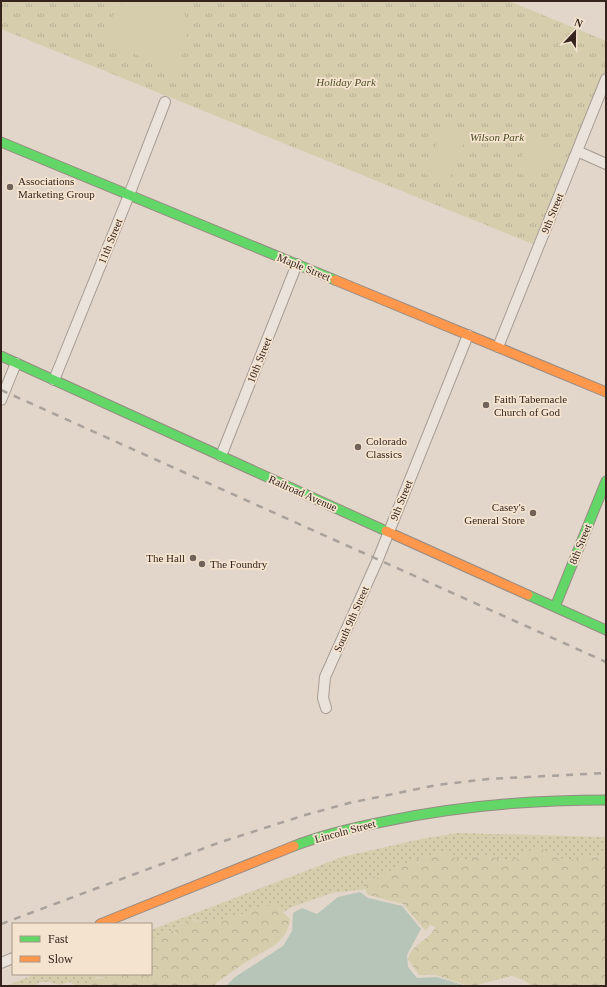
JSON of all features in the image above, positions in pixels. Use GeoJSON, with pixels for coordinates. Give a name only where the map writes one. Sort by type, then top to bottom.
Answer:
{"type":"FeatureCollection","features":[{"type":"Feature","properties":{"kind":"street","name":"9th Street"},"geometry":{"type":"LineString","coordinates":[[498,347],[606,79]]}},
{"type":"Feature","properties":{"kind":"street","name":"11th Street"},"geometry":{"type":"LineString","coordinates":[[54,380],[165,102]]}},
{"type":"Feature","properties":{"kind":"street","name":"Maple Street"},"geometry":{"type":"LineString","coordinates":[[1,142],[606,392]]}},
{"type":"Feature","properties":{"kind":"street"},"geometry":{"type":"LineString","coordinates":[[577,152],[606,164]]}},
{"type":"Feature","properties":{"kind":"street","name":"10th Street"},"geometry":{"type":"LineString","coordinates":[[221,456],[297,264]]}},
{"type":"Feature","properties":{"kind":"street","name":"9th Street"},"geometry":{"type":"LineString","coordinates":[[388,532],[468,335]]}},
{"type":"Feature","properties":{"kind":"street","name":"Railroad Avenue"},"geometry":{"type":"LineString","coordinates":[[1,356],[606,630]]}},
{"type":"Feature","properties":{"kind":"street"},"geometry":{"type":"LineString","coordinates":[[1,400],[16,363]]}},
{"type":"Feature","properties":{"kind":"street","name":"8th Street"},"geometry":{"type":"LineString","coordinates":[[555,607],[606,481]]}},
{"type":"Feature","properties":{"kind":"street","name":"South 9th Street"},"geometry":{"type":"LineString","coordinates":[[326,708],[324,698],[326,677],[378,559],[388,532]]}},
{"type":"Feature","properties":{"kind":"street","name":"Lincoln Street"},"geometry":{"type":"LineString","coordinates":[[102,923],[306,841],[328,834],[380,822],[436,812],[543,801],[606,800]]}},
{"type":"Feature","properties":{"kind":"street"},"geometry":{"type":"LineString","coordinates":[[1,963],[12,958]]}},
{"type":"Feature","properties":{"kind":"green space"},"geometry":{"type":"Polygon","coordinates":[[[1,1],[509,1],[606,41],[606,79],[538,246],[1,29],[1,1]]]}},
{"type":"Feature","properties":{"kind":"green space"},"geometry":{"type":"Polygon","coordinates":[[[125,1],[181,1],[186,20],[186,39],[181,57],[172,75],[104,37],[103,29],[125,1]]]}},
{"type":"Feature","properties":{"kind":"green space"},"geometry":{"type":"Polygon","coordinates":[[[443,128],[466,138],[448,183],[425,174],[443,128]]]}},
{"type":"Feature","properties":{"kind":"green space"},"geometry":{"type":"Polygon","coordinates":[[[530,137],[552,146],[538,181],[516,172],[530,137]]]}},
{"type":"Feature","properties":{"kind":"green space"},"geometry":{"type":"Polygon","coordinates":[[[458,833],[606,837],[606,857],[584,856],[571,860],[565,860],[540,848],[523,854],[518,858],[505,861],[486,855],[468,859],[456,859],[444,852],[418,859],[395,868],[379,878],[366,879],[363,885],[365,889],[332,893],[292,907],[283,912],[276,905],[272,904],[254,908],[246,914],[233,915],[222,921],[209,919],[200,922],[194,919],[185,922],[178,929],[152,939],[152,930],[342,857],[421,839],[458,833]]]}},
{"type":"Feature","properties":{"kind":"green space"},"geometry":{"type":"Polygon","coordinates":[[[534,848],[540,848],[565,860],[571,860],[584,856],[606,857],[606,986],[532,986],[524,980],[512,976],[468,986],[436,975],[419,975],[408,959],[413,949],[430,935],[435,927],[430,925],[426,931],[403,904],[368,895],[363,885],[366,879],[379,878],[395,868],[418,859],[444,852],[456,859],[468,859],[486,855],[505,861],[518,858],[534,848]]]}},
{"type":"Feature","properties":{"kind":"green space"},"geometry":{"type":"Polygon","coordinates":[[[272,904],[276,905],[290,919],[285,934],[276,944],[228,974],[215,984],[215,986],[87,986],[90,979],[107,978],[113,975],[152,975],[152,939],[178,929],[185,922],[191,919],[200,922],[209,919],[222,921],[233,915],[246,914],[254,908],[272,904]]]}},
{"type":"Feature","properties":{"kind":"green space"},"geometry":{"type":"Polygon","coordinates":[[[33,975],[113,975],[107,978],[97,977],[87,984],[87,986],[77,986],[70,982],[60,985],[50,982],[41,982],[33,986],[5,986],[33,975]]]}},
{"type":"Feature","properties":{"kind":"shaded area"},"geometry":{"type":"Polygon","coordinates":[[[360,892],[368,898],[402,906],[421,929],[407,955],[408,967],[417,978],[437,977],[466,986],[226,986],[235,977],[283,946],[292,931],[293,913],[302,908],[317,914],[338,897],[360,892]]]}},
{"type":"Feature","properties":{"kind":"railway"},"geometry":{"type":"LineString","coordinates":[[1,390],[606,662]]}},
{"type":"Feature","properties":{"kind":"railway"},"geometry":{"type":"LineString","coordinates":[[1,924],[218,843],[305,815],[349,803],[437,785],[488,779],[606,773]]}},
{"type":"Feature","properties":{"kind":"traffic: fast"},"geometry":{"type":"LineString","coordinates":[[1,142],[335,280]]}},
{"type":"Feature","properties":{"kind":"traffic: fast"},"geometry":{"type":"LineString","coordinates":[[1,356],[386,531]]}},
{"type":"Feature","properties":{"kind":"traffic: fast"},"geometry":{"type":"LineString","coordinates":[[555,607],[606,481]]}},
{"type":"Feature","properties":{"kind":"traffic: fast"},"geometry":{"type":"LineString","coordinates":[[528,595],[606,630]]}},
{"type":"Feature","properties":{"kind":"traffic: fast"},"geometry":{"type":"LineString","coordinates":[[294,846],[315,838],[348,829],[410,816],[494,805],[550,801],[606,800]]}},
{"type":"Feature","properties":{"kind":"traffic: slow"},"geometry":{"type":"LineString","coordinates":[[335,280],[606,392]]}},
{"type":"Feature","properties":{"kind":"traffic: slow"},"geometry":{"type":"LineString","coordinates":[[386,531],[528,595]]}},
{"type":"Feature","properties":{"kind":"traffic: slow"},"geometry":{"type":"LineString","coordinates":[[102,923],[294,846]]}},
{"type":"Feature","properties":{"kind":"place","name":"Associations Marketing Group"},"geometry":{"type":"Point","coordinates":[10,187]}},
{"type":"Feature","properties":{"kind":"place","name":"Faith Tabernacle Church of God"},"geometry":{"type":"Point","coordinates":[486,405]}},
{"type":"Feature","properties":{"kind":"place","name":"Colorado Classics"},"geometry":{"type":"Point","coordinates":[358,447]}},
{"type":"Feature","properties":{"kind":"place","name":"Casey's General Store"},"geometry":{"type":"Point","coordinates":[533,513]}},
{"type":"Feature","properties":{"kind":"place","name":"The Hall"},"geometry":{"type":"Point","coordinates":[193,558]}},
{"type":"Feature","properties":{"kind":"place","name":"The Foundry"},"geometry":{"type":"Point","coordinates":[202,564]}},
{"type":"Feature","properties":{"kind":"park label","name":"Holiday Park"},"geometry":{"type":"Point","coordinates":[346,82]}},
{"type":"Feature","properties":{"kind":"park label","name":"Wilson Park"},"geometry":{"type":"Point","coordinates":[497,137]}}]}
